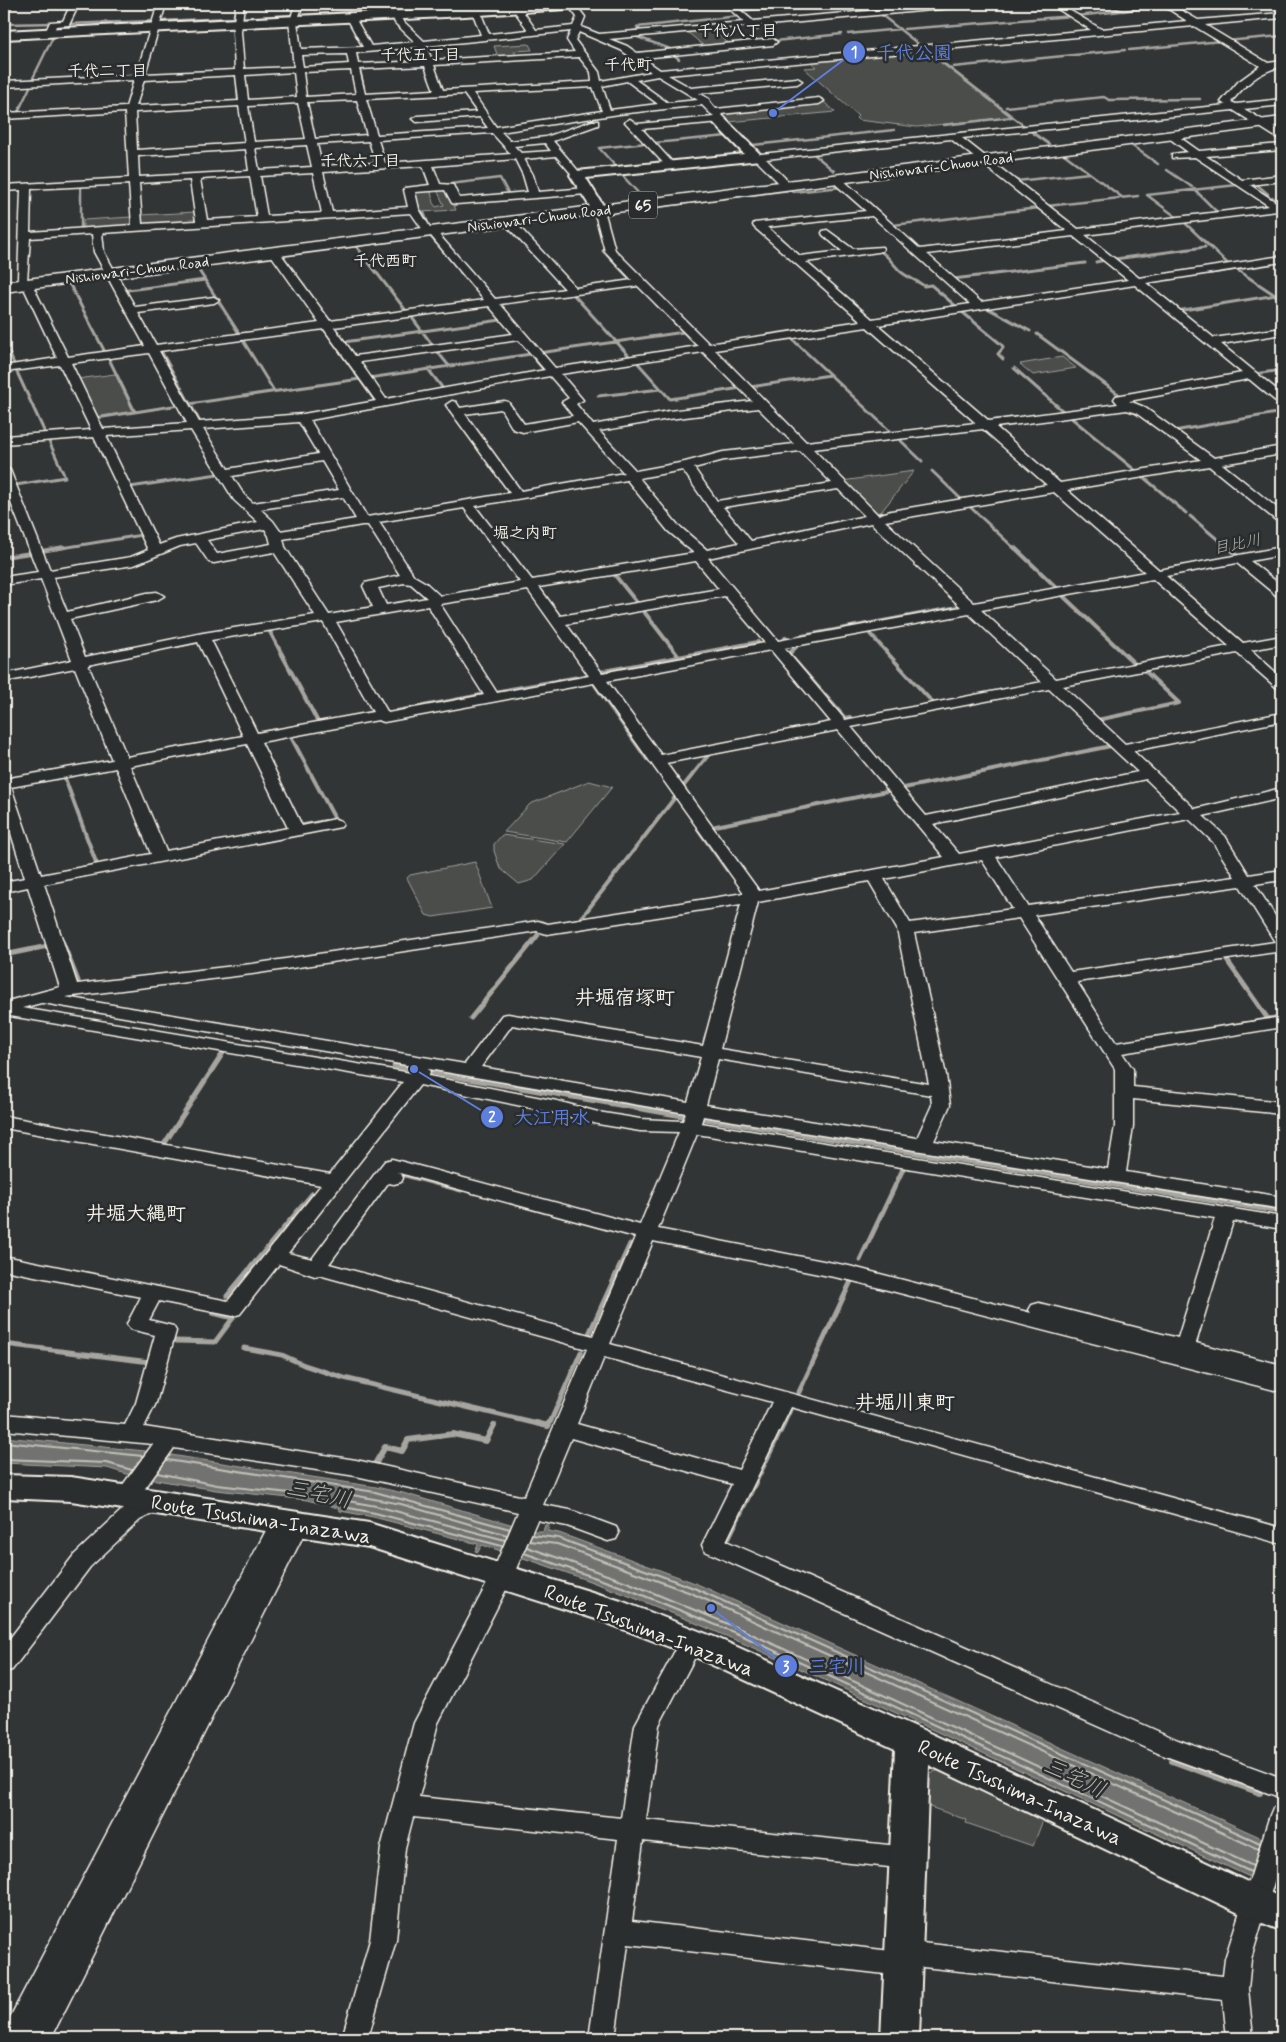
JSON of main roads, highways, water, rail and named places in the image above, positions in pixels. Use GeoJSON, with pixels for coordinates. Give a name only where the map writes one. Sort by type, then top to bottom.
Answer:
{"type":"FeatureCollection","features":[{"type":"Feature","properties":{"kind":"main road","name":"Nishiowari-Chuou Road"},"geometry":{"type":"LineString","coordinates":[[110,271],[274,252],[429,230],[509,222],[597,208],[837,180],[981,158],[1172,136],[1268,123],[1282,117]]}},
{"type":"Feature","properties":{"kind":"main road","name":"Nishiowari-Chuou Road"},"geometry":{"type":"LineString","coordinates":[[4,287],[25,282],[784,182],[1268,123]]}},
{"type":"Feature","properties":{"kind":"main road","name":"Nishiowari-Chuou Road"},"geometry":{"type":"LineString","coordinates":[[4,282],[25,282]]}},
{"type":"Feature","properties":{"kind":"water"},"geometry":{"type":"Polygon","coordinates":[[[4,1437],[145,1451],[376,1487],[534,1531],[543,1531],[545,1525],[549,1525],[548,1531],[559,1533],[695,1583],[1282,1847],[1282,1892],[918,1723],[914,1728],[910,1727],[913,1721],[754,1648],[593,1582],[482,1545],[478,1552],[475,1551],[478,1544],[373,1517],[340,1511],[338,1508],[307,1500],[216,1490],[133,1476],[107,1468],[4,1463],[4,1437]]]}},
{"type":"Feature","properties":{"kind":"waterway"},"geometry":{"type":"LineString","coordinates":[[160,21],[233,18],[237,4]]}},
{"type":"Feature","properties":{"kind":"waterway"},"geometry":{"type":"LineString","coordinates":[[739,11],[768,8],[764,4]]}},
{"type":"Feature","properties":{"kind":"waterway"},"geometry":{"type":"LineString","coordinates":[[867,4],[876,11]]}},
{"type":"Feature","properties":{"kind":"waterway"},"geometry":{"type":"LineString","coordinates":[[1102,4],[1123,11],[1162,5],[1181,17]]}},
{"type":"Feature","properties":{"kind":"waterway"},"geometry":{"type":"LineString","coordinates":[[423,8],[461,6]]}},
{"type":"Feature","properties":{"kind":"waterway"},"geometry":{"type":"LineString","coordinates":[[66,15],[70,7]]}},
{"type":"Feature","properties":{"kind":"waterway"},"geometry":{"type":"LineString","coordinates":[[357,12],[417,9]]}},
{"type":"Feature","properties":{"kind":"waterway"},"geometry":{"type":"LineString","coordinates":[[1077,16],[1121,11]]}},
{"type":"Feature","properties":{"kind":"waterway"},"geometry":{"type":"LineString","coordinates":[[299,15],[350,12]]}},
{"type":"Feature","properties":{"kind":"waterway"},"geometry":{"type":"LineString","coordinates":[[879,13],[899,29]]}},
{"type":"Feature","properties":{"kind":"waterway"},"geometry":{"type":"LineString","coordinates":[[241,20],[241,18],[293,15]]}},
{"type":"Feature","properties":{"kind":"waterway"},"geometry":{"type":"LineString","coordinates":[[619,33],[640,30],[637,27],[739,16]]}},
{"type":"Feature","properties":{"kind":"waterway"},"geometry":{"type":"LineString","coordinates":[[904,29],[1073,16]]}},
{"type":"Feature","properties":{"kind":"waterway"},"geometry":{"type":"LineString","coordinates":[[65,24],[153,21]]}},
{"type":"Feature","properties":{"kind":"waterway"},"geometry":{"type":"LineString","coordinates":[[5,24],[56,23]]}},
{"type":"Feature","properties":{"kind":"waterway"},"geometry":{"type":"LineString","coordinates":[[848,34],[899,29]]}},
{"type":"Feature","properties":{"kind":"waterway"},"geometry":{"type":"LineString","coordinates":[[899,29],[922,47]]}},
{"type":"Feature","properties":{"kind":"waterway"},"geometry":{"type":"LineString","coordinates":[[775,41],[842,34]]}},
{"type":"Feature","properties":{"kind":"waterway"},"geometry":{"type":"LineString","coordinates":[[31,82],[54,35]]}},
{"type":"Feature","properties":{"kind":"waterway"},"geometry":{"type":"LineString","coordinates":[[632,35],[673,50]]}},
{"type":"Feature","properties":{"kind":"waterway"},"geometry":{"type":"LineString","coordinates":[[1226,41],[1282,36]]}},
{"type":"Feature","properties":{"kind":"waterway"},"geometry":{"type":"LineString","coordinates":[[1129,50],[1221,41]]}},
{"type":"Feature","properties":{"kind":"waterway"},"geometry":{"type":"LineString","coordinates":[[925,49],[1027,128]]}},
{"type":"Feature","properties":{"kind":"waterway"},"geometry":{"type":"LineString","coordinates":[[953,67],[1125,50]]}},
{"type":"Feature","properties":{"kind":"waterway"},"geometry":{"type":"LineString","coordinates":[[356,52],[359,65]]}},
{"type":"Feature","properties":{"kind":"waterway"},"geometry":{"type":"LineString","coordinates":[[672,53],[679,59]]}},
{"type":"Feature","properties":{"kind":"waterway"},"geometry":{"type":"LineString","coordinates":[[360,70],[364,87]]}},
{"type":"Feature","properties":{"kind":"waterway"},"geometry":{"type":"LineString","coordinates":[[237,82],[238,101]]}},
{"type":"Feature","properties":{"kind":"waterway"},"geometry":{"type":"LineString","coordinates":[[17,114],[31,85]]}},
{"type":"Feature","properties":{"kind":"waterway"},"geometry":{"type":"LineString","coordinates":[[1006,107],[1104,97],[1109,100],[1200,99]]}},
{"type":"Feature","properties":{"kind":"waterway"},"geometry":{"type":"LineString","coordinates":[[944,125],[1012,117]]}},
{"type":"Feature","properties":{"kind":"waterway"},"geometry":{"type":"LineString","coordinates":[[1273,127],[1282,126]]}},
{"type":"Feature","properties":{"kind":"waterway"},"geometry":{"type":"LineString","coordinates":[[741,133],[753,145],[894,130]]}},
{"type":"Feature","properties":{"kind":"waterway"},"geometry":{"type":"LineString","coordinates":[[1029,130],[1049,144]]}},
{"type":"Feature","properties":{"kind":"waterway"},"geometry":{"type":"LineString","coordinates":[[654,143],[727,136]]}},
{"type":"Feature","properties":{"kind":"waterway"},"geometry":{"type":"LineString","coordinates":[[618,169],[599,148],[647,143]]}},
{"type":"Feature","properties":{"kind":"waterway"},"geometry":{"type":"LineString","coordinates":[[1131,145],[1158,164]]}},
{"type":"Feature","properties":{"kind":"waterway"},"geometry":{"type":"LineString","coordinates":[[1064,154],[1123,198]]}},
{"type":"Feature","properties":{"kind":"waterway"},"geometry":{"type":"LineString","coordinates":[[815,155],[834,171]]}},
{"type":"Feature","properties":{"kind":"waterway"},"geometry":{"type":"LineString","coordinates":[[422,164],[430,186]]}},
{"type":"Feature","properties":{"kind":"waterway"},"geometry":{"type":"LineString","coordinates":[[1167,170],[1192,187]]}},
{"type":"Feature","properties":{"kind":"waterway"},"geometry":{"type":"LineString","coordinates":[[1017,181],[1089,173]]}},
{"type":"Feature","properties":{"kind":"waterway"},"geometry":{"type":"LineString","coordinates":[[621,174],[641,196]]}},
{"type":"Feature","properties":{"kind":"waterway"},"geometry":{"type":"LineString","coordinates":[[441,185],[500,178],[509,195],[511,195]]}},
{"type":"Feature","properties":{"kind":"waterway"},"geometry":{"type":"LineString","coordinates":[[1255,183],[1268,194]]}},
{"type":"Feature","properties":{"kind":"waterway"},"geometry":{"type":"LineString","coordinates":[[77,185],[81,185],[81,230]]}},
{"type":"Feature","properties":{"kind":"waterway"},"geometry":{"type":"LineString","coordinates":[[1195,190],[1237,185]]}},
{"type":"Feature","properties":{"kind":"waterway"},"geometry":{"type":"LineString","coordinates":[[656,207],[790,190],[793,192],[842,187]]}},
{"type":"Feature","properties":{"kind":"waterway"},"geometry":{"type":"LineString","coordinates":[[852,188],[864,199]]}},
{"type":"Feature","properties":{"kind":"waterway"},"geometry":{"type":"LineString","coordinates":[[1179,219],[1147,195],[1195,190]]}},
{"type":"Feature","properties":{"kind":"waterway"},"geometry":{"type":"LineString","coordinates":[[1195,190],[1219,214]]}},
{"type":"Feature","properties":{"kind":"waterway"},"geometry":{"type":"LineString","coordinates":[[1123,198],[1138,196]]}},
{"type":"Feature","properties":{"kind":"waterway"},"geometry":{"type":"LineString","coordinates":[[1272,197],[1281,204]]}},
{"type":"Feature","properties":{"kind":"waterway"},"geometry":{"type":"LineString","coordinates":[[1047,206],[1123,198]]}},
{"type":"Feature","properties":{"kind":"waterway"},"geometry":{"type":"LineString","coordinates":[[866,200],[893,225]]}},
{"type":"Feature","properties":{"kind":"waterway"},"geometry":{"type":"LineString","coordinates":[[893,225],[1039,208]]}},
{"type":"Feature","properties":{"kind":"waterway"},"geometry":{"type":"LineString","coordinates":[[419,209],[424,213],[428,223]]}},
{"type":"Feature","properties":{"kind":"waterway"},"geometry":{"type":"LineString","coordinates":[[1183,221],[1206,243]]}},
{"type":"Feature","properties":{"kind":"waterway"},"geometry":{"type":"LineString","coordinates":[[893,225],[913,243]]}},
{"type":"Feature","properties":{"kind":"waterway"},"geometry":{"type":"LineString","coordinates":[[430,236],[436,243]]}},
{"type":"Feature","properties":{"kind":"waterway"},"geometry":{"type":"LineString","coordinates":[[435,241],[456,266]]}},
{"type":"Feature","properties":{"kind":"waterway"},"geometry":{"type":"LineString","coordinates":[[912,241],[920,249]]}},
{"type":"Feature","properties":{"kind":"waterway"},"geometry":{"type":"LineString","coordinates":[[1204,241],[1230,266]]}},
{"type":"Feature","properties":{"kind":"waterway"},"geometry":{"type":"LineString","coordinates":[[356,246],[407,312]]}},
{"type":"Feature","properties":{"kind":"waterway"},"geometry":{"type":"LineString","coordinates":[[1115,259],[1205,247]]}},
{"type":"Feature","properties":{"kind":"waterway"},"geometry":{"type":"LineString","coordinates":[[878,250],[887,256],[904,275],[924,286],[931,285],[958,308]]}},
{"type":"Feature","properties":{"kind":"waterway"},"geometry":{"type":"LineString","coordinates":[[603,251],[631,280],[629,282]]}},
{"type":"Feature","properties":{"kind":"waterway"},"geometry":{"type":"LineString","coordinates":[[1096,262],[1105,260],[1108,263]]}},
{"type":"Feature","properties":{"kind":"waterway"},"geometry":{"type":"LineString","coordinates":[[953,279],[1085,263]]}},
{"type":"Feature","properties":{"kind":"waterway"},"geometry":{"type":"LineString","coordinates":[[196,266],[205,280]]}},
{"type":"Feature","properties":{"kind":"waterway"},"geometry":{"type":"LineString","coordinates":[[1211,273],[1236,269]]}},
{"type":"Feature","properties":{"kind":"waterway"},"geometry":{"type":"LineString","coordinates":[[1236,269],[1275,295]]}},
{"type":"Feature","properties":{"kind":"waterway"},"geometry":{"type":"LineString","coordinates":[[461,273],[473,287]]}},
{"type":"Feature","properties":{"kind":"waterway"},"geometry":{"type":"LineString","coordinates":[[128,290],[205,280]]}},
{"type":"Feature","properties":{"kind":"waterway"},"geometry":{"type":"LineString","coordinates":[[205,280],[240,335]]}},
{"type":"Feature","properties":{"kind":"waterway"},"geometry":{"type":"LineString","coordinates":[[69,283],[106,354]]}},
{"type":"Feature","properties":{"kind":"waterway"},"geometry":{"type":"LineString","coordinates":[[572,293],[616,342]]}},
{"type":"Feature","properties":{"kind":"waterway"},"geometry":{"type":"LineString","coordinates":[[1177,311],[1282,294]]}},
{"type":"Feature","properties":{"kind":"waterway"},"geometry":{"type":"LineString","coordinates":[[656,304],[683,332]]}},
{"type":"Feature","properties":{"kind":"waterway"},"geometry":{"type":"LineString","coordinates":[[987,308],[1030,331]]}},
{"type":"Feature","properties":{"kind":"waterway"},"geometry":{"type":"LineString","coordinates":[[961,311],[1002,345],[1003,348],[998,354],[1003,359]]}},
{"type":"Feature","properties":{"kind":"waterway"},"geometry":{"type":"LineString","coordinates":[[410,315],[422,331]]}},
{"type":"Feature","properties":{"kind":"waterway"},"geometry":{"type":"LineString","coordinates":[[422,331],[501,320]]}},
{"type":"Feature","properties":{"kind":"waterway"},"geometry":{"type":"LineString","coordinates":[[319,329],[324,329],[359,379]]}},
{"type":"Feature","properties":{"kind":"waterway"},"geometry":{"type":"LineString","coordinates":[[344,342],[422,331]]}},
{"type":"Feature","properties":{"kind":"waterway"},"geometry":{"type":"LineString","coordinates":[[422,331],[434,347]]}},
{"type":"Feature","properties":{"kind":"waterway"},"geometry":{"type":"LineString","coordinates":[[616,342],[683,332]]}},
{"type":"Feature","properties":{"kind":"waterway"},"geometry":{"type":"LineString","coordinates":[[683,332],[697,346]]}},
{"type":"Feature","properties":{"kind":"waterway"},"geometry":{"type":"LineString","coordinates":[[1037,334],[1121,396]]}},
{"type":"Feature","properties":{"kind":"waterway"},"geometry":{"type":"LineString","coordinates":[[791,338],[894,435]]}},
{"type":"Feature","properties":{"kind":"waterway"},"geometry":{"type":"LineString","coordinates":[[242,339],[274,391]]}},
{"type":"Feature","properties":{"kind":"waterway"},"geometry":{"type":"LineString","coordinates":[[513,339],[518,339],[531,354]]}},
{"type":"Feature","properties":{"kind":"waterway"},"geometry":{"type":"LineString","coordinates":[[4,341],[15,366]]}},
{"type":"Feature","properties":{"kind":"waterway"},"geometry":{"type":"LineString","coordinates":[[539,353],[616,342]]}},
{"type":"Feature","properties":{"kind":"waterway"},"geometry":{"type":"LineString","coordinates":[[616,342],[631,358]]}},
{"type":"Feature","properties":{"kind":"waterway"},"geometry":{"type":"LineString","coordinates":[[166,349],[161,351],[190,404]]}},
{"type":"Feature","properties":{"kind":"waterway"},"geometry":{"type":"LineString","coordinates":[[436,350],[449,366]]}},
{"type":"Feature","properties":{"kind":"waterway"},"geometry":{"type":"LineString","coordinates":[[428,369],[531,354]]}},
{"type":"Feature","properties":{"kind":"waterway"},"geometry":{"type":"LineString","coordinates":[[531,354],[543,369]]}},
{"type":"Feature","properties":{"kind":"waterway"},"geometry":{"type":"LineString","coordinates":[[108,357],[135,412]]}},
{"type":"Feature","properties":{"kind":"waterway"},"geometry":{"type":"LineString","coordinates":[[636,361],[670,399],[741,388]]}},
{"type":"Feature","properties":{"kind":"waterway"},"geometry":{"type":"LineString","coordinates":[[1014,368],[1064,412]]}},
{"type":"Feature","properties":{"kind":"waterway"},"geometry":{"type":"LineString","coordinates":[[369,378],[428,369]]}},
{"type":"Feature","properties":{"kind":"waterway"},"geometry":{"type":"LineString","coordinates":[[428,369],[444,390]]}},
{"type":"Feature","properties":{"kind":"waterway"},"geometry":{"type":"LineString","coordinates":[[16,370],[46,435],[48,435]]}},
{"type":"Feature","properties":{"kind":"waterway"},"geometry":{"type":"LineString","coordinates":[[1253,372],[1255,374],[1282,370]]}},
{"type":"Feature","properties":{"kind":"waterway"},"geometry":{"type":"LineString","coordinates":[[750,387],[830,375]]}},
{"type":"Feature","properties":{"kind":"waterway"},"geometry":{"type":"LineString","coordinates":[[190,404],[359,379]]}},
{"type":"Feature","properties":{"kind":"waterway"},"geometry":{"type":"LineString","coordinates":[[359,379],[375,401],[371,403]]}},
{"type":"Feature","properties":{"kind":"waterway"},"geometry":{"type":"LineString","coordinates":[[598,396],[661,389]]}},
{"type":"Feature","properties":{"kind":"waterway"},"geometry":{"type":"LineString","coordinates":[[190,404],[200,422]]}},
{"type":"Feature","properties":{"kind":"waterway"},"geometry":{"type":"LineString","coordinates":[[135,412],[179,405]]}},
{"type":"Feature","properties":{"kind":"waterway"},"geometry":{"type":"LineString","coordinates":[[99,421],[97,418],[135,412]]}},
{"type":"Feature","properties":{"kind":"waterway"},"geometry":{"type":"LineString","coordinates":[[1172,429],[1174,431],[1282,412]]}},
{"type":"Feature","properties":{"kind":"waterway"},"geometry":{"type":"LineString","coordinates":[[1069,416],[1136,471]]}},
{"type":"Feature","properties":{"kind":"waterway"},"geometry":{"type":"LineString","coordinates":[[898,438],[922,461]]}},
{"type":"Feature","properties":{"kind":"waterway"},"geometry":{"type":"LineString","coordinates":[[16,485],[65,477],[48,439]]}},
{"type":"Feature","properties":{"kind":"waterway"},"geometry":{"type":"LineString","coordinates":[[932,471],[962,500]]}},
{"type":"Feature","properties":{"kind":"waterway"},"geometry":{"type":"LineString","coordinates":[[132,491],[130,487],[218,474]]}},
{"type":"Feature","properties":{"kind":"waterway"},"geometry":{"type":"LineString","coordinates":[[1142,476],[1186,513]]}},
{"type":"Feature","properties":{"kind":"waterway"},"geometry":{"type":"LineString","coordinates":[[968,505],[1015,549]]}},
{"type":"Feature","properties":{"kind":"waterway"},"geometry":{"type":"LineString","coordinates":[[877,514],[885,513]]}},
{"type":"Feature","properties":{"kind":"waterway","name":"目比川"},"geometry":{"type":"LineString","coordinates":[[1190,516],[1229,549]]}},
{"type":"Feature","properties":{"kind":"waterway"},"geometry":{"type":"LineString","coordinates":[[56,549],[142,535],[144,539]]}},
{"type":"Feature","properties":{"kind":"waterway"},"geometry":{"type":"LineString","coordinates":[[42,551],[64,547]]}},
{"type":"Feature","properties":{"kind":"waterway"},"geometry":{"type":"LineString","coordinates":[[1014,547],[1058,589]]}},
{"type":"Feature","properties":{"kind":"waterway","name":"目比川"},"geometry":{"type":"LineString","coordinates":[[1228,547],[1238,556]]}},
{"type":"Feature","properties":{"kind":"waterway"},"geometry":{"type":"LineString","coordinates":[[4,557],[31,553]]}},
{"type":"Feature","properties":{"kind":"waterway"},"geometry":{"type":"LineString","coordinates":[[614,574],[638,604]]}},
{"type":"Feature","properties":{"kind":"waterway"},"geometry":{"type":"LineString","coordinates":[[1061,594],[1136,665]]}},
{"type":"Feature","properties":{"kind":"waterway"},"geometry":{"type":"LineString","coordinates":[[797,637],[958,607]]}},
{"type":"Feature","properties":{"kind":"waterway"},"geometry":{"type":"LineString","coordinates":[[642,609],[679,657]]}},
{"type":"Feature","properties":{"kind":"waterway"},"geometry":{"type":"LineString","coordinates":[[269,630],[319,724]]}},
{"type":"Feature","properties":{"kind":"waterway"},"geometry":{"type":"LineString","coordinates":[[870,634],[934,704]]}},
{"type":"Feature","properties":{"kind":"waterway"},"geometry":{"type":"LineString","coordinates":[[172,647],[197,642]]}},
{"type":"Feature","properties":{"kind":"waterway"},"geometry":{"type":"LineString","coordinates":[[679,657],[758,642]]}},
{"type":"Feature","properties":{"kind":"waterway"},"geometry":{"type":"LineString","coordinates":[[796,647],[789,654],[845,718],[850,717]]}},
{"type":"Feature","properties":{"kind":"waterway"},"geometry":{"type":"LineString","coordinates":[[604,671],[679,657]]}},
{"type":"Feature","properties":{"kind":"waterway"},"geometry":{"type":"LineString","coordinates":[[1097,720],[1179,703],[1143,669]]}},
{"type":"Feature","properties":{"kind":"waterway"},"geometry":{"type":"LineString","coordinates":[[500,691],[584,676]]}},
{"type":"Feature","properties":{"kind":"waterway"},"geometry":{"type":"LineString","coordinates":[[595,685],[647,759]]}},
{"type":"Feature","properties":{"kind":"waterway"},"geometry":{"type":"LineString","coordinates":[[397,711],[481,695]]}},
{"type":"Feature","properties":{"kind":"waterway"},"geometry":{"type":"LineString","coordinates":[[290,735],[335,819]]}},
{"type":"Feature","properties":{"kind":"waterway"},"geometry":{"type":"LineString","coordinates":[[904,788],[1111,746],[1107,743]]}},
{"type":"Feature","properties":{"kind":"waterway"},"geometry":{"type":"LineString","coordinates":[[682,788],[710,753]]}},
{"type":"Feature","properties":{"kind":"waterway"},"geometry":{"type":"LineString","coordinates":[[64,776],[97,865]]}},
{"type":"Feature","properties":{"kind":"waterway"},"geometry":{"type":"LineString","coordinates":[[711,827],[892,790]]}},
{"type":"Feature","properties":{"kind":"waterway"},"geometry":{"type":"LineString","coordinates":[[579,921],[676,796]]}},
{"type":"Feature","properties":{"kind":"waterway"},"geometry":{"type":"LineString","coordinates":[[304,825],[325,821]]}},
{"type":"Feature","properties":{"kind":"waterway"},"geometry":{"type":"LineString","coordinates":[[698,829],[727,870]]}},
{"type":"Feature","properties":{"kind":"waterway"},"geometry":{"type":"LineString","coordinates":[[471,1018],[538,935]]}},
{"type":"Feature","properties":{"kind":"waterway"},"geometry":{"type":"LineString","coordinates":[[63,943],[78,981]]}},
{"type":"Feature","properties":{"kind":"waterway"},"geometry":{"type":"LineString","coordinates":[[4,955],[48,946]]}},
{"type":"Feature","properties":{"kind":"waterway"},"geometry":{"type":"LineString","coordinates":[[1226,959],[1268,1019],[1282,1017]]}},
{"type":"Feature","properties":{"kind":"waterway"},"geometry":{"type":"LineString","coordinates":[[163,1146],[223,1053]]}},
{"type":"Feature","properties":{"kind":"waterway"},"geometry":{"type":"LineString","coordinates":[[394,1066],[688,1117]]}},
{"type":"Feature","properties":{"kind":"waterway"},"geometry":{"type":"LineString","coordinates":[[699,1118],[1282,1212]]}},
{"type":"Feature","properties":{"kind":"waterway"},"geometry":{"type":"LineString","coordinates":[[860,1260],[903,1169]]}},
{"type":"Feature","properties":{"kind":"waterway"},"geometry":{"type":"LineString","coordinates":[[394,1172],[461,1190]]}},
{"type":"Feature","properties":{"kind":"waterway"},"geometry":{"type":"LineString","coordinates":[[227,1296],[312,1194]]}},
{"type":"Feature","properties":{"kind":"waterway"},"geometry":{"type":"LineString","coordinates":[[588,1336],[630,1244]]}},
{"type":"Feature","properties":{"kind":"waterway"},"geometry":{"type":"LineString","coordinates":[[799,1392],[852,1279]]}},
{"type":"Feature","properties":{"kind":"waterway"},"geometry":{"type":"LineString","coordinates":[[176,1341],[215,1342],[233,1318],[213,1313]]}},
{"type":"Feature","properties":{"kind":"waterway"},"geometry":{"type":"LineString","coordinates":[[4,1344],[150,1362]]}},
{"type":"Feature","properties":{"kind":"waterway"},"geometry":{"type":"LineString","coordinates":[[244,1348],[282,1355],[304,1365],[344,1378],[542,1425]]}},
{"type":"Feature","properties":{"kind":"waterway"},"geometry":{"type":"LineString","coordinates":[[549,1425],[581,1352]]}},
{"type":"Feature","properties":{"kind":"waterway"},"geometry":{"type":"LineString","coordinates":[[783,1425],[790,1410]]}},
{"type":"Feature","properties":{"kind":"waterway"},"geometry":{"type":"LineString","coordinates":[[536,1423],[548,1426],[549,1423]]}},
{"type":"Feature","properties":{"kind":"waterway"},"geometry":{"type":"LineString","coordinates":[[726,1542],[784,1423]]}},
{"type":"Feature","properties":{"kind":"waterway"},"geometry":{"type":"LineString","coordinates":[[375,1464],[385,1447],[402,1451],[408,1440],[453,1434],[486,1441],[494,1425]]}},
{"type":"Feature","properties":{"kind":"waterway"},"geometry":{"type":"LineString","coordinates":[[1172,1761],[1260,1793]]}},
{"type":"Feature","properties":{"kind":"place","name":"千代公園"},"geometry":{"type":"Point","coordinates":[773,113]}},
{"type":"Feature","properties":{"kind":"place","name":"大江用水"},"geometry":{"type":"Point","coordinates":[414,1069]}},
{"type":"Feature","properties":{"kind":"place","name":"三宅川"},"geometry":{"type":"Point","coordinates":[711,1608]}},
{"type":"Feature","properties":{"kind":"district","name":"千代八丁目"},"geometry":{"type":"Point","coordinates":[737,30]}},
{"type":"Feature","properties":{"kind":"district","name":"千代五丁目"},"geometry":{"type":"Point","coordinates":[420,54]}},
{"type":"Feature","properties":{"kind":"district","name":"千代町"},"geometry":{"type":"Point","coordinates":[628,64]}},
{"type":"Feature","properties":{"kind":"district","name":"千代二丁目"},"geometry":{"type":"Point","coordinates":[107,70]}},
{"type":"Feature","properties":{"kind":"district","name":"千代六丁目"},"geometry":{"type":"Point","coordinates":[360,160]}},
{"type":"Feature","properties":{"kind":"district","name":"千代西町"},"geometry":{"type":"Point","coordinates":[385,260]}},
{"type":"Feature","properties":{"kind":"district","name":"堀之内町"},"geometry":{"type":"Point","coordinates":[525,532]}},
{"type":"Feature","properties":{"kind":"district","name":"井堀宿塚町"},"geometry":{"type":"Point","coordinates":[625,997]}},
{"type":"Feature","properties":{"kind":"district","name":"井堀大縄町"},"geometry":{"type":"Point","coordinates":[136,1213]}},
{"type":"Feature","properties":{"kind":"district","name":"井堀川東町"},"geometry":{"type":"Point","coordinates":[905,1402]}}]}
